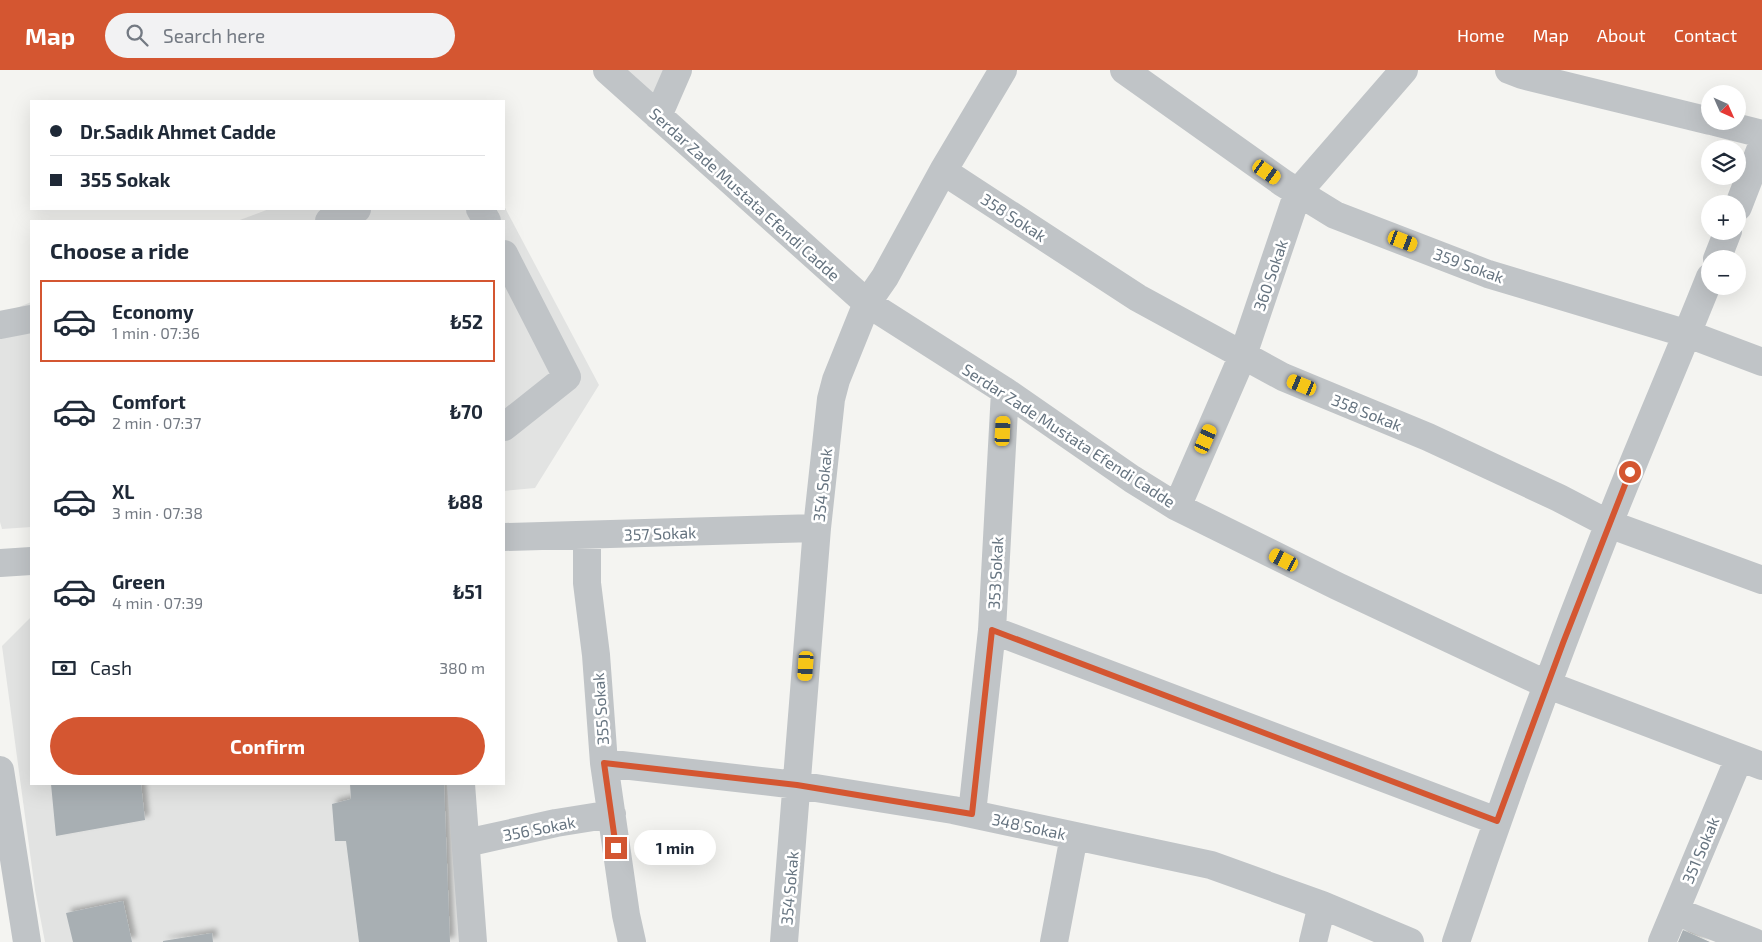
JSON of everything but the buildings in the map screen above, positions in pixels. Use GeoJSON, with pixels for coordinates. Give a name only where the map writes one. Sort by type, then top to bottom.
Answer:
{"type":"FeatureCollection","features":[{"type":"Feature","properties":{"kind":"street","name":"Serdar Zade Mustata Efendi Cadde"},"geometry":{"type":"LineString","coordinates":[[606,70],[867,303],[1005,391],[1132,479],[1177,507],[1337,586],[1548,686],[1751,762]]}},
{"type":"Feature","properties":{"kind":"street"},"geometry":{"type":"LineString","coordinates":[[658,116],[678,70]]}},
{"type":"Feature","properties":{"kind":"street","name":"354 Sokak"},"geometry":{"type":"LineString","coordinates":[[784,942],[817,528],[831,399],[836,380],[867,303],[885,277],[943,171],[1003,70]]}},
{"type":"Feature","properties":{"kind":"street","name":"359 Sokak"},"geometry":{"type":"LineString","coordinates":[[1124,70],[1283,183],[1335,215],[1488,274],[1688,334],[1762,362]]}},
{"type":"Feature","properties":{"kind":"street","name":"360 Sokak"},"geometry":{"type":"LineString","coordinates":[[1177,507],[1242,355],[1298,192],[1404,70]]}},
{"type":"Feature","properties":{"kind":"street"},"geometry":{"type":"LineString","coordinates":[[1510,70],[1522,75],[1701,119]]}},
{"type":"Feature","properties":{"kind":"street"},"geometry":{"type":"LineString","coordinates":[[1746,130],[1762,134]]}},
{"type":"Feature","properties":{"kind":"street"},"geometry":{"type":"LineString","coordinates":[[1743,195],[1762,144]]}},
{"type":"Feature","properties":{"kind":"street","name":"358 Sokak"},"geometry":{"type":"LineString","coordinates":[[943,171],[1138,298],[1283,377],[1437,441],[1559,498],[1609,524],[1762,580]]}},
{"type":"Feature","properties":{"kind":"street"},"geometry":{"type":"LineString","coordinates":[[331,220],[355,210]]}},
{"type":"Feature","properties":{"kind":"street"},"geometry":{"type":"LineString","coordinates":[[505,256],[567,377],[505,426]]}},
{"type":"Feature","properties":{"kind":"street"},"geometry":{"type":"LineString","coordinates":[[1456,942],[1497,821],[1609,524],[1703,295]]}},
{"type":"Feature","properties":{"kind":"street"},"geometry":{"type":"LineString","coordinates":[[0,325],[30,319]]}},
{"type":"Feature","properties":{"kind":"street","name":"353 Sokak"},"geometry":{"type":"LineString","coordinates":[[972,814],[992,630],[1005,391]]}},
{"type":"Feature","properties":{"kind":"street","name":"357 Sokak"},"geometry":{"type":"LineString","coordinates":[[505,537],[817,528]]}},
{"type":"Feature","properties":{"kind":"street","name":"355 Sokak"},"geometry":{"type":"LineString","coordinates":[[587,535],[587,583],[596,655],[604,763],[626,915],[632,942]]}},
{"type":"Feature","properties":{"kind":"street"},"geometry":{"type":"LineString","coordinates":[[0,563],[30,561]]}},
{"type":"Feature","properties":{"kind":"street"},"geometry":{"type":"LineString","coordinates":[[992,630],[1497,821]]}},
{"type":"Feature","properties":{"kind":"street","name":"351 Sokak"},"geometry":{"type":"LineString","coordinates":[[1662,942],[1675,911],[1751,762]]}},
{"type":"Feature","properties":{"kind":"street","name":"348 Sokak"},"geometry":{"type":"LineString","coordinates":[[604,763],[797,785],[972,814],[1211,865],[1322,905],[1410,942]]}},
{"type":"Feature","properties":{"kind":"street"},"geometry":{"type":"LineString","coordinates":[[0,770],[9,880],[27,942]]}},
{"type":"Feature","properties":{"kind":"street"},"geometry":{"type":"LineString","coordinates":[[461,785],[460,796],[466,843],[473,942]]}},
{"type":"Feature","properties":{"kind":"street","name":"356 Sokak"},"geometry":{"type":"LineString","coordinates":[[466,843],[556,823],[612,814]]}},
{"type":"Feature","properties":{"kind":"street"},"geometry":{"type":"LineString","coordinates":[[1054,942],[1074,836]]}},
{"type":"Feature","properties":{"kind":"street"},"geometry":{"type":"LineString","coordinates":[[1313,942],[1322,905]]}},
{"type":"Feature","properties":{"kind":"street"},"geometry":{"type":"LineString","coordinates":[[1675,911],[1754,942]]}},
{"type":"Feature","properties":{"kind":"shaded area"},"geometry":{"type":"Polygon","coordinates":[[[607,70],[681,70],[658,116],[607,70]]]}},
{"type":"Feature","properties":{"kind":"shaded area"},"geometry":{"type":"Polygon","coordinates":[[[505,208],[599,385],[535,488],[505,491],[505,220],[240,220],[266,210],[505,210],[505,208]]]}},
{"type":"Feature","properties":{"kind":"shaded area"},"geometry":{"type":"Polygon","coordinates":[[[30,302],[30,527],[2,529],[0,522],[0,315],[30,302]]]}},
{"type":"Feature","properties":{"kind":"shaded area"},"geometry":{"type":"Polygon","coordinates":[[[30,618],[30,785],[459,785],[473,942],[45,942],[35,890],[2,646],[30,618]]]}},
{"type":"Feature","properties":{"kind":"route"},"geometry":{"type":"LineString","coordinates":[[616,848],[604,763],[797,785],[972,814],[992,630],[1497,821],[1563,643],[1630,472]]}}]}
